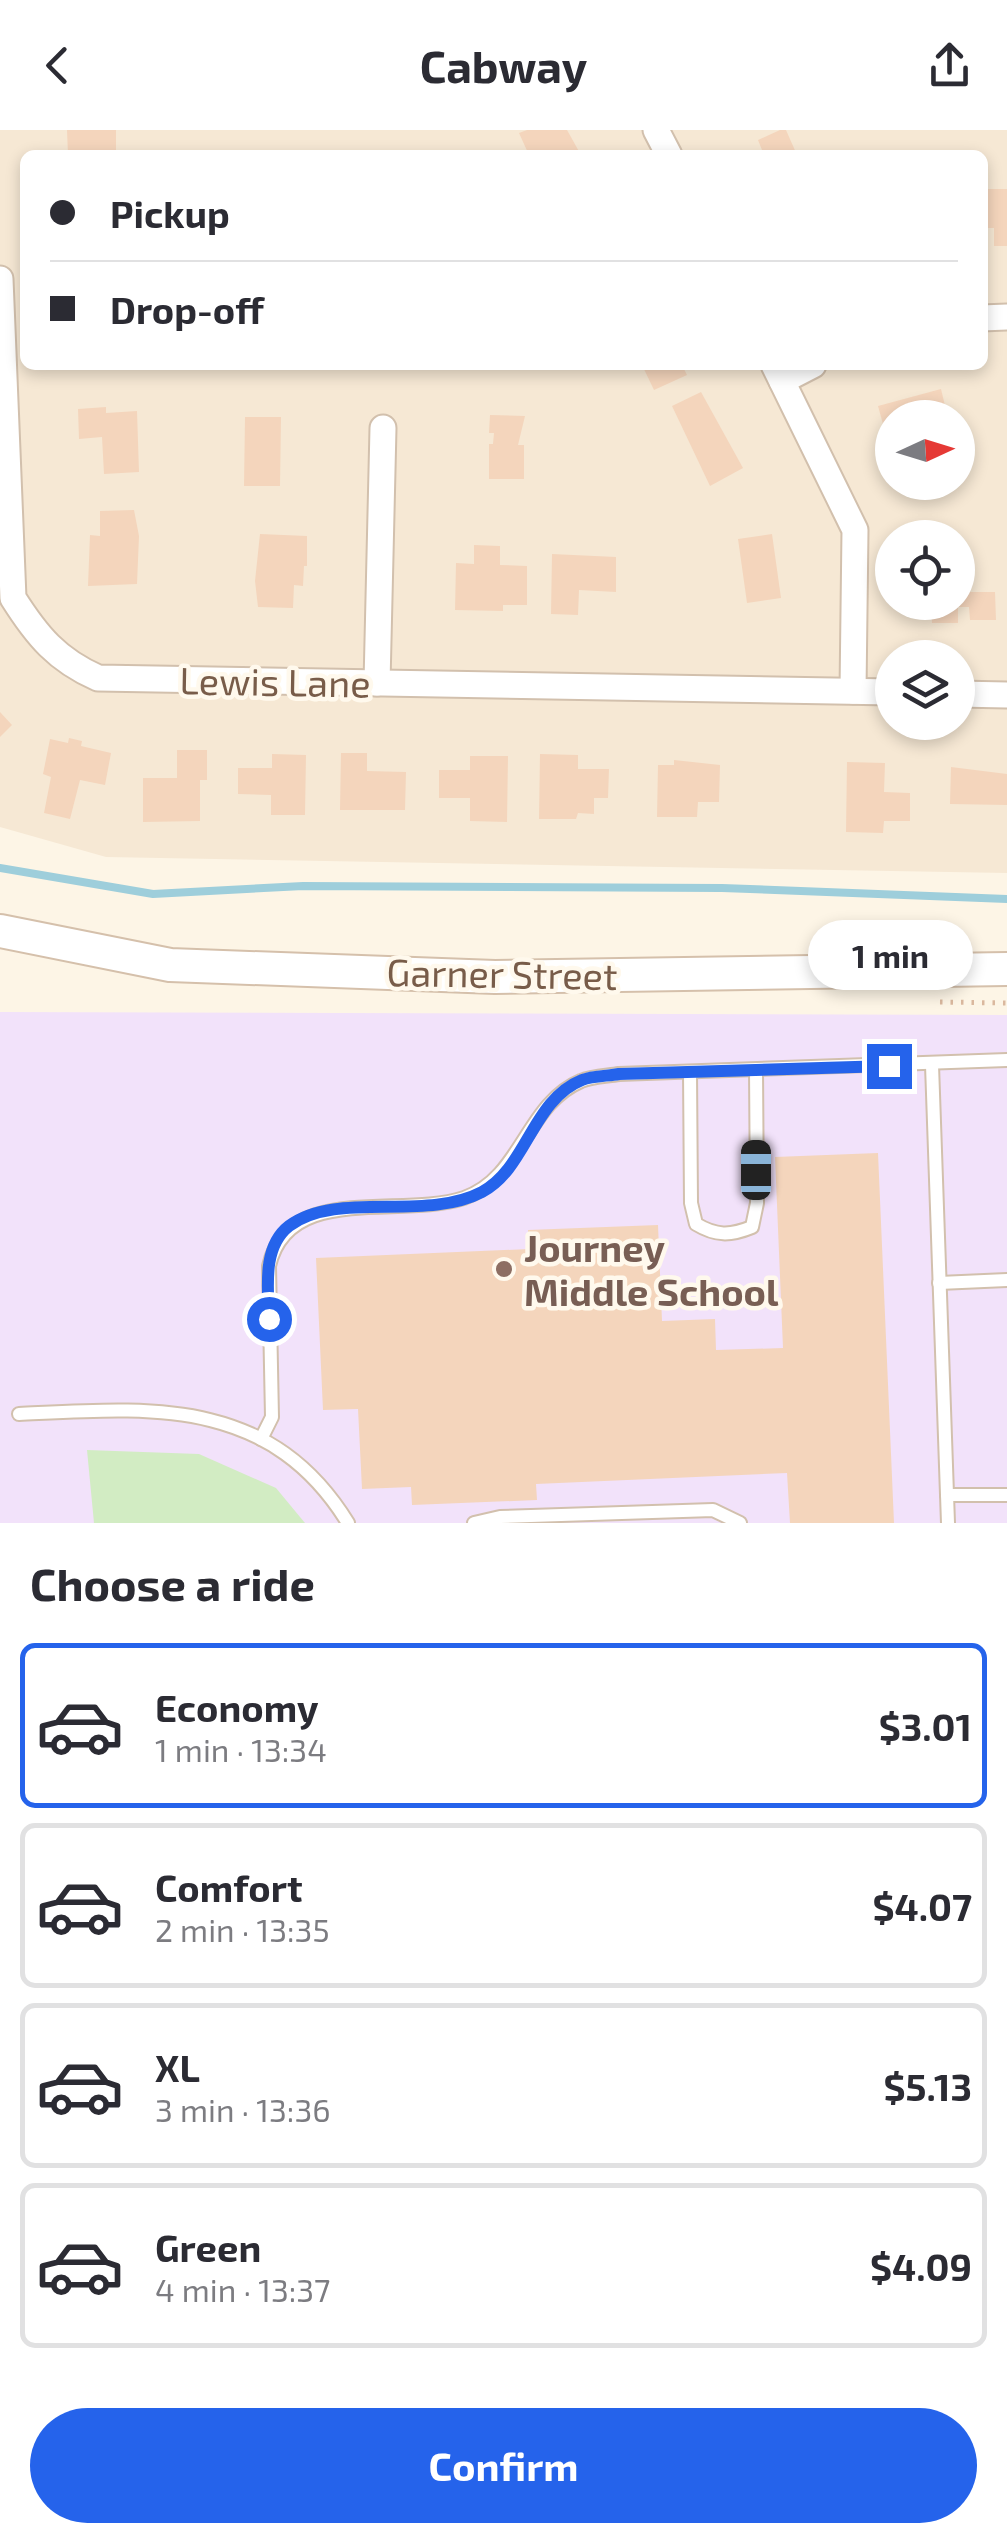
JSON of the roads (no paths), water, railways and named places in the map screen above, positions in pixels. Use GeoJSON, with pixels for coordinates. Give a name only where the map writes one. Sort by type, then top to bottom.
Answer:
{"type":"FeatureCollection","features":[{"type":"Feature","properties":{"kind":"street","name":"Lewis Lane"},"geometry":{"type":"LineString","coordinates":[[0,279],[13,598],[37,636],[64,663],[98,678],[875,692]]}},
{"type":"Feature","properties":{"kind":"street"},"geometry":{"type":"LineString","coordinates":[[778,373],[855,530],[853,691]]}},
{"type":"Feature","properties":{"kind":"street"},"geometry":{"type":"LineString","coordinates":[[377,683],[384,428]]}},
{"type":"Feature","properties":{"kind":"street"},"geometry":{"type":"LineString","coordinates":[[975,694],[1007,695]]}},
{"type":"Feature","properties":{"kind":"street","name":"Garner Street"},"geometry":{"type":"LineString","coordinates":[[0,932],[170,965],[494,977],[1007,969]]}},
{"type":"Feature","properties":{"kind":"lane"},"geometry":{"type":"LineString","coordinates":[[261,1439],[272,1417],[269,1266],[274,1242],[288,1227],[309,1215],[443,1205],[482,1192],[501,1177],[554,1099],[582,1080],[1007,1060]]}},
{"type":"Feature","properties":{"kind":"lane"},"geometry":{"type":"LineString","coordinates":[[932,1065],[948,1523]]}},
{"type":"Feature","properties":{"kind":"lane"},"geometry":{"type":"LineString","coordinates":[[690,1072],[693,1213],[696,1224],[713,1234],[733,1234],[752,1227],[756,1203],[756,1070]]}},
{"type":"Feature","properties":{"kind":"lane"},"geometry":{"type":"LineString","coordinates":[[940,1282],[1007,1280]]}},
{"type":"Feature","properties":{"kind":"lane"},"geometry":{"type":"LineString","coordinates":[[18,1414],[173,1410],[224,1422],[261,1439],[308,1473],[348,1523]]}},
{"type":"Feature","properties":{"kind":"lane"},"geometry":{"type":"LineString","coordinates":[[946,1495],[1007,1495]]}},
{"type":"Feature","properties":{"kind":"lane"},"geometry":{"type":"LineString","coordinates":[[474,1523],[500,1518],[712,1510],[740,1523]]}},
{"type":"Feature","properties":{"kind":"waterway"},"geometry":{"type":"LineString","coordinates":[[0,868],[153,894],[303,886],[722,888],[1007,899]]}},
{"type":"Feature","properties":{"kind":"place","name":"Journey Middle School"},"geometry":{"type":"Point","coordinates":[504,1269]}}]}
